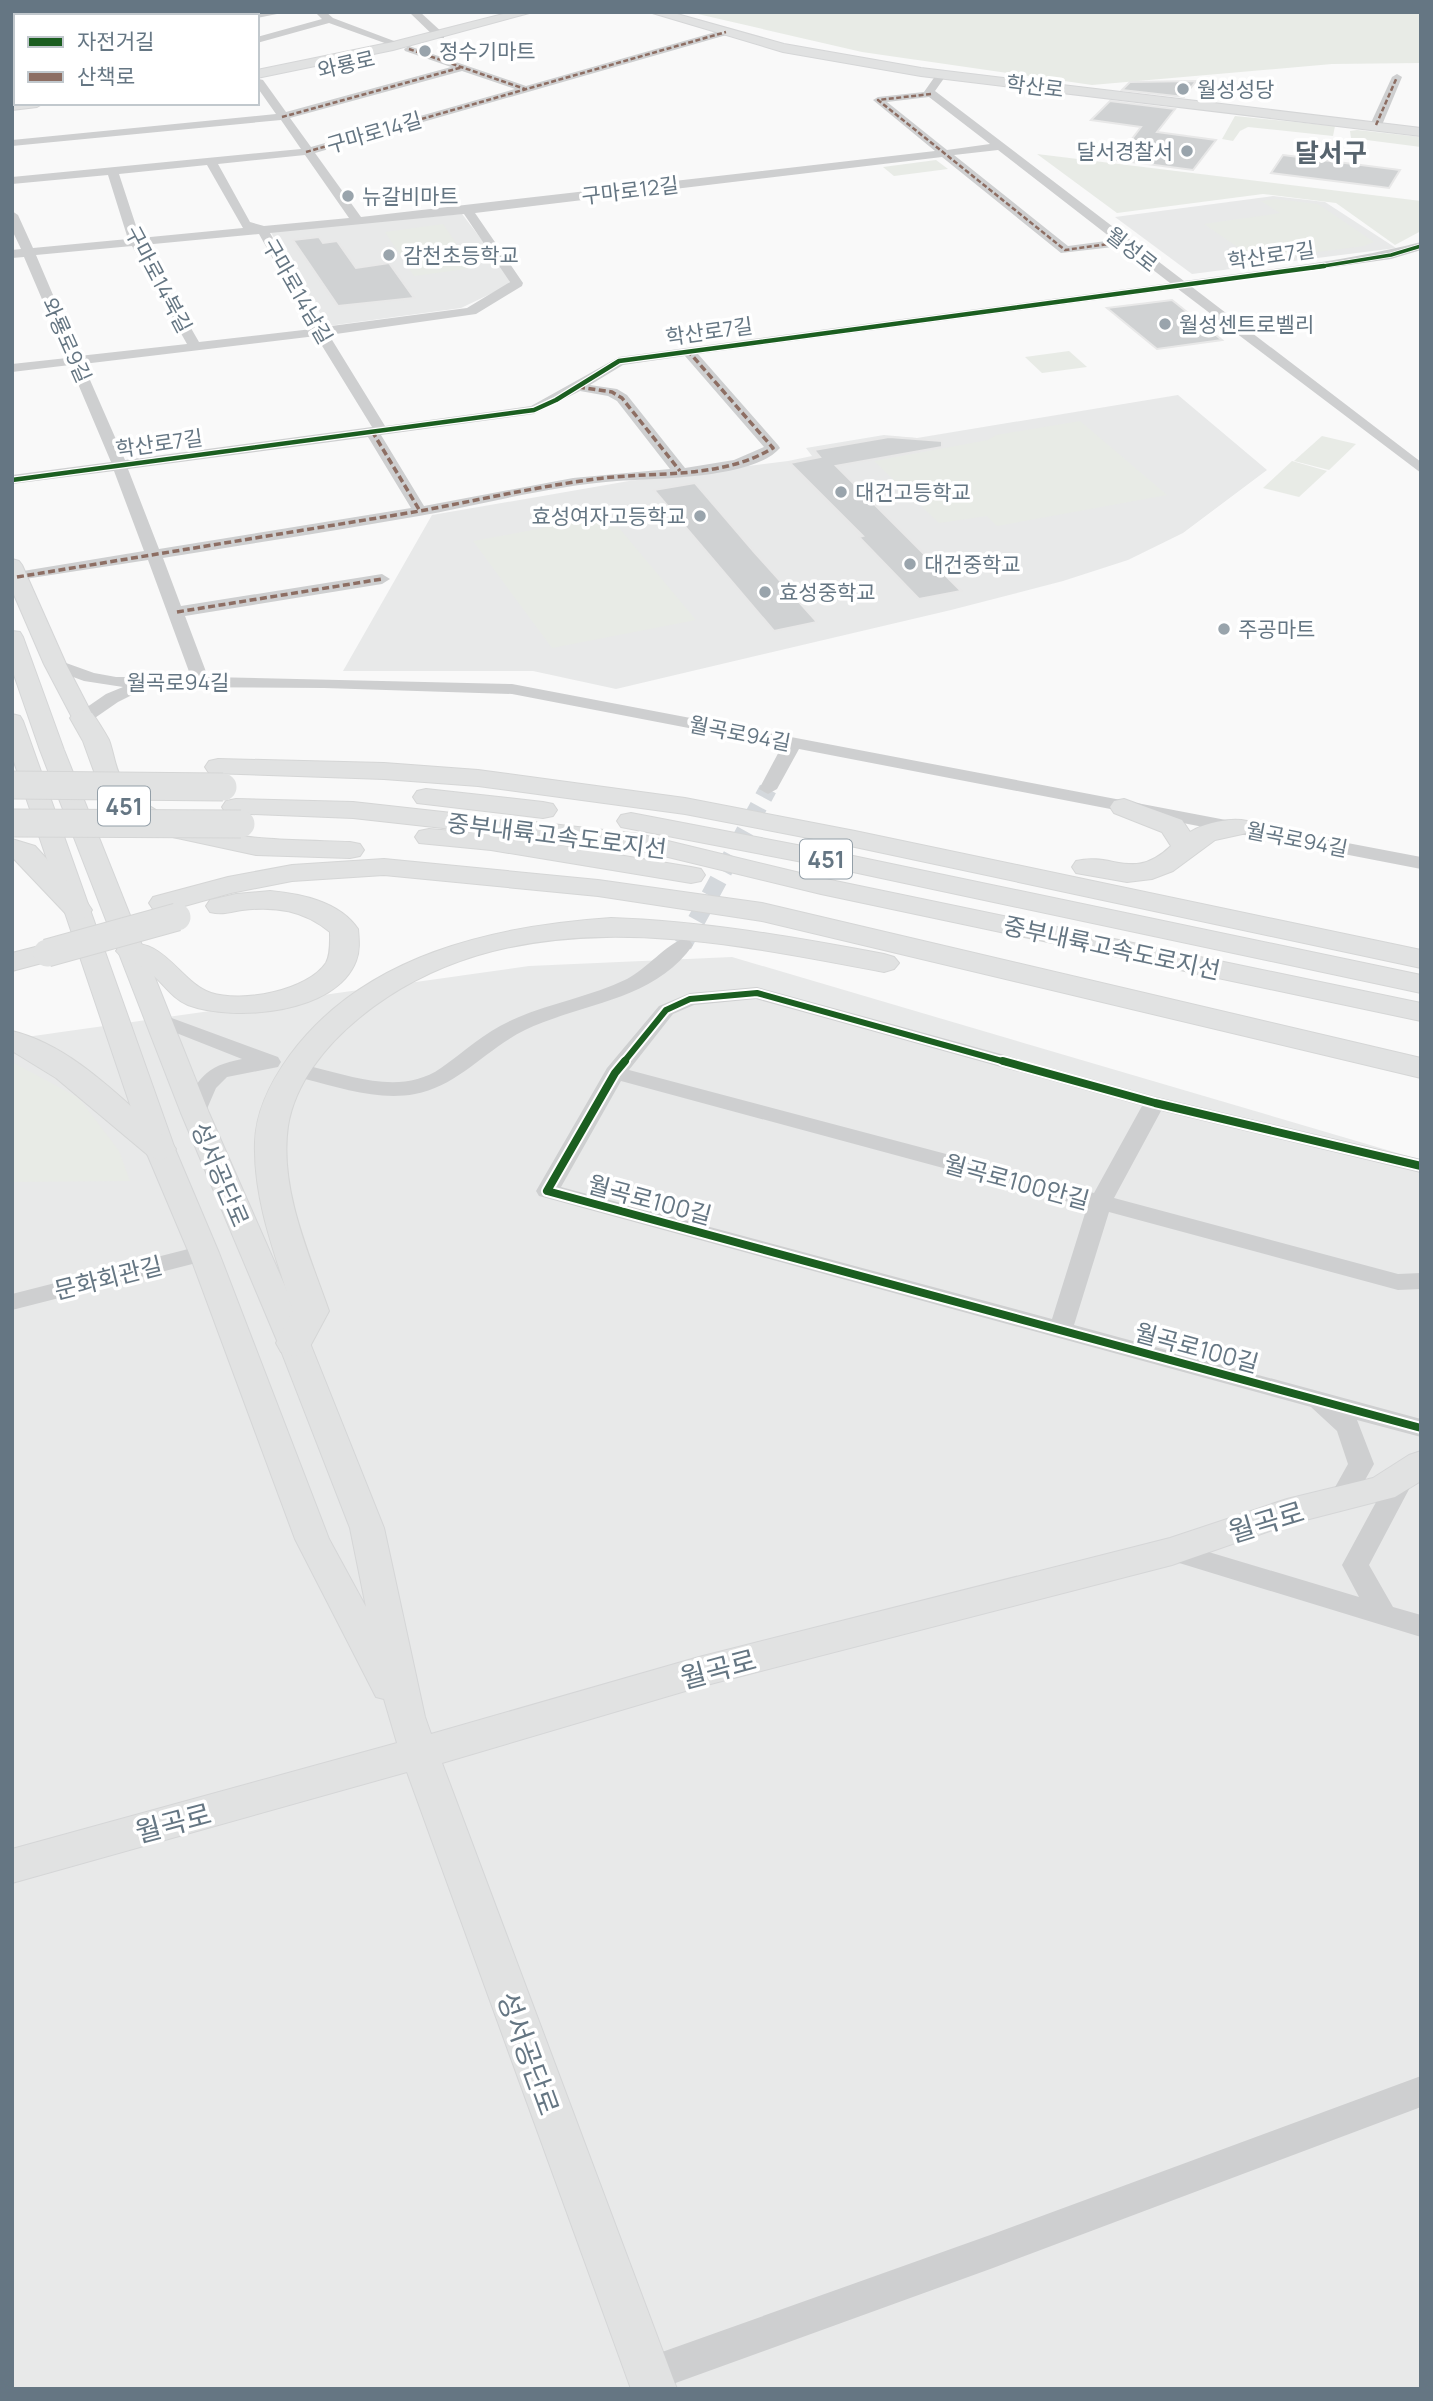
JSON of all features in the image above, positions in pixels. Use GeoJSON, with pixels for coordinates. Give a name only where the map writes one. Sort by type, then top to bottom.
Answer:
{"type":"FeatureCollection","features":[{"type":"Feature","properties":{"kind":"highway"},"geometry":{"type":"LineString","coordinates":[[83,718],[96,741],[108,779],[124,799],[145,817],[164,827],[256,847],[351,850],[606,874],[773,901],[1018,973]]}},
{"type":"Feature","properties":{"kind":"highway"},"geometry":{"type":"LineString","coordinates":[[12,769],[230,796],[780,890],[1421,1035]]}},
{"type":"Feature","properties":{"kind":"highway"},"geometry":{"type":"LineString","coordinates":[[12,823],[230,796],[384,771],[836,814],[1121,874],[1156,870],[1174,860],[1186,847],[1206,834],[1237,827]]}},
{"type":"Feature","properties":{"kind":"highway"},"geometry":{"type":"LineString","coordinates":[[478,778],[685,806],[1421,958]]}},
{"type":"Feature","properties":{"kind":"highway","name":"중부내륙고속도로지선"},"geometry":{"type":"LineString","coordinates":[[12,785],[230,796],[639,842],[834,888],[1421,1012]]}},
{"type":"Feature","properties":{"kind":"highway","name":"중부내륙고속도로지선"},"geometry":{"type":"LineString","coordinates":[[12,805],[365,792],[658,825],[1421,984]]}},
{"type":"Feature","properties":{"kind":"highway"},"geometry":{"type":"LineString","coordinates":[[1124,807],[1171,826],[1186,847]]}},
{"type":"Feature","properties":{"kind":"highway"},"geometry":{"type":"LineString","coordinates":[[12,847],[25,852],[78,910]]}},
{"type":"Feature","properties":{"kind":"highway"},"geometry":{"type":"LineString","coordinates":[[171,910],[228,885],[292,873],[384,867],[598,888],[762,912],[1421,1068]]}},
{"type":"Feature","properties":{"kind":"highway"},"geometry":{"type":"LineString","coordinates":[[12,956],[36,945],[228,895],[306,882],[462,886],[756,923],[962,977],[1421,1089]]}},
{"type":"Feature","properties":{"kind":"highway"},"geometry":{"type":"LineString","coordinates":[[131,951],[160,966],[175,983],[197,999],[219,1005],[268,1002],[317,986],[334,974],[341,963],[345,946],[344,929],[332,917],[313,907],[289,901],[171,910]]}},
{"type":"Feature","properties":{"kind":"highway"},"geometry":{"type":"LineString","coordinates":[[294,1343],[311,1311],[278,1209],[270,1141],[284,1087],[315,1042],[347,1011],[394,981],[426,965],[479,945],[529,933],[579,926],[658,927],[719,932],[962,977]]}},
{"type":"Feature","properties":{"kind":"highway"},"geometry":{"type":"LineString","coordinates":[[12,962],[36,945]]}},
{"type":"Feature","properties":{"kind":"highway"},"geometry":{"type":"LineString","coordinates":[[12,1040],[24,1043],[78,1082],[160,1149]]}},
{"type":"Feature","properties":{"kind":"main road","name":"와룡로"},"geometry":{"type":"LineString","coordinates":[[259,79],[323,71],[403,46],[424,45],[436,37],[527,12]]}},
{"type":"Feature","properties":{"kind":"main road","name":"학산로"},"geometry":{"type":"LineString","coordinates":[[655,12],[783,48],[942,74],[1421,132]]}},
{"type":"Feature","properties":{"kind":"main road"},"geometry":{"type":"LineString","coordinates":[[15,571],[55,664],[83,718]]}},
{"type":"Feature","properties":{"kind":"main road","name":"성서공단로"},"geometry":{"type":"LineString","coordinates":[[12,637],[52,750],[195,1113],[294,1343],[367,1528],[412,1735]]}},
{"type":"Feature","properties":{"kind":"main road","name":"성서공단로"},"geometry":{"type":"LineString","coordinates":[[12,721],[160,1149],[204,1253],[312,1539],[412,1735],[651,2382]]}},
{"type":"Feature","properties":{"kind":"main road","name":"월곡로"},"geometry":{"type":"LineString","coordinates":[[12,1866],[412,1735],[699,1672],[1172,1550],[1287,1512],[1383,1488],[1412,1470]]}},
{"type":"Feature","properties":{"kind":"street"},"geometry":{"type":"LineString","coordinates":[[92,14],[114,12]]}},
{"type":"Feature","properties":{"kind":"street"},"geometry":{"type":"LineString","coordinates":[[259,15],[282,12]]}},
{"type":"Feature","properties":{"kind":"street"},"geometry":{"type":"LineString","coordinates":[[320,12],[329,20],[525,89]]}},
{"type":"Feature","properties":{"kind":"street"},"geometry":{"type":"LineString","coordinates":[[414,12],[436,37]]}},
{"type":"Feature","properties":{"kind":"street"},"geometry":{"type":"LineString","coordinates":[[259,39],[329,20]]}},
{"type":"Feature","properties":{"kind":"street","name":"구마로14길"},"geometry":{"type":"LineString","coordinates":[[12,181],[306,152],[726,32]]}},
{"type":"Feature","properties":{"kind":"street"},"geometry":{"type":"LineString","coordinates":[[12,143],[282,117],[463,67]]}},
{"type":"Feature","properties":{"kind":"street"},"geometry":{"type":"LineString","coordinates":[[942,74],[929,92],[931,94],[878,100],[1065,250],[1123,242]]}},
{"type":"Feature","properties":{"kind":"street"},"geometry":{"type":"LineString","coordinates":[[1376,125],[1397,77]]}},
{"type":"Feature","properties":{"kind":"street"},"geometry":{"type":"LineString","coordinates":[[259,81],[306,152],[357,220]]}},
{"type":"Feature","properties":{"kind":"street","name":"월성로"},"geometry":{"type":"LineString","coordinates":[[931,94],[1421,469]]}},
{"type":"Feature","properties":{"kind":"street","name":"구마로12길"},"geometry":{"type":"LineString","coordinates":[[12,254],[467,210],[997,147]]}},
{"type":"Feature","properties":{"kind":"street","name":"구마로14남길"},"geometry":{"type":"LineString","coordinates":[[211,161],[245,225],[262,229],[420,511]]}},
{"type":"Feature","properties":{"kind":"street","name":"구마로14북길"},"geometry":{"type":"LineString","coordinates":[[112,171],[135,242],[195,346]]}},
{"type":"Feature","properties":{"kind":"street"},"geometry":{"type":"LineString","coordinates":[[12,368],[320,332],[471,311],[517,283],[467,210]]}},
{"type":"Feature","properties":{"kind":"street","name":"와룡로9길"},"geometry":{"type":"LineString","coordinates":[[12,215],[120,466],[201,681]]}},
{"type":"Feature","properties":{"kind":"street","name":"학산로7길"},"geometry":{"type":"LineString","coordinates":[[12,480],[534,410],[579,387],[619,361],[1368,259],[1421,246]]}},
{"type":"Feature","properties":{"kind":"street"},"geometry":{"type":"LineString","coordinates":[[15,571],[154,554],[420,511],[596,479],[735,465],[762,457],[773,448],[689,352]]}},
{"type":"Feature","properties":{"kind":"street"},"geometry":{"type":"LineString","coordinates":[[579,387],[612,392],[622,398],[680,471]]}},
{"type":"Feature","properties":{"kind":"street"},"geometry":{"type":"LineString","coordinates":[[177,612],[382,579]]}},
{"type":"Feature","properties":{"kind":"street","name":"월곡로94길"},"geometry":{"type":"LineString","coordinates":[[55,664],[90,677],[116,682],[201,681],[512,689],[1421,863]]}},
{"type":"Feature","properties":{"kind":"street"},"geometry":{"type":"LineString","coordinates":[[83,718],[112,698],[150,682]]}},
{"type":"Feature","properties":{"kind":"street"},"geometry":{"type":"LineString","coordinates":[[768,789],[793,743]]}},
{"type":"Feature","properties":{"kind":"street"},"geometry":{"type":"LineString","coordinates":[[313,1074],[380,1090],[420,1087],[451,1071],[493,1039],[529,1020],[605,998],[642,981],[664,967],[683,946]]}},
{"type":"Feature","properties":{"kind":"street","name":"월곡로100길"},"geometry":{"type":"LineString","coordinates":[[1421,1166],[1155,1103],[757,993],[690,999],[666,1010],[615,1073],[547,1191],[1421,1427]]}},
{"type":"Feature","properties":{"kind":"street"},"geometry":{"type":"LineString","coordinates":[[158,1019],[270,1062],[229,1067],[214,1076],[203,1087],[195,1113]]}},
{"type":"Feature","properties":{"kind":"street","name":"월곡로100안길"},"geometry":{"type":"LineString","coordinates":[[615,1073],[1398,1282],[1421,1281]]}},
{"type":"Feature","properties":{"kind":"street"},"geometry":{"type":"LineString","coordinates":[[1061,1329],[1100,1203],[1155,1103]]}},
{"type":"Feature","properties":{"kind":"street","name":"문화회관길"},"geometry":{"type":"LineString","coordinates":[[12,1302],[204,1253]]}},
{"type":"Feature","properties":{"kind":"street"},"geometry":{"type":"LineString","coordinates":[[1314,1399],[1348,1426],[1361,1464],[1342,1498]]}},
{"type":"Feature","properties":{"kind":"street"},"geometry":{"type":"LineString","coordinates":[[1384,1615],[1355,1565],[1412,1470]]}},
{"type":"Feature","properties":{"kind":"street"},"geometry":{"type":"LineString","coordinates":[[1172,1550],[1421,1626]]}},
{"type":"Feature","properties":{"kind":"street"},"geometry":{"type":"LineString","coordinates":[[651,2382],[1421,2091]]}},
{"type":"Feature","properties":{"kind":"shaded area"},"geometry":{"type":"Polygon","coordinates":[[[689,12],[1421,12],[1421,63],[1332,64],[1092,85],[862,52],[689,12]]]}},
{"type":"Feature","properties":{"kind":"shaded area"},"geometry":{"type":"Polygon","coordinates":[[[1235,116],[1335,126],[1333,136],[1248,127],[1240,131],[1233,141],[1222,139],[1235,116]]]}},
{"type":"Feature","properties":{"kind":"shaded area"},"geometry":{"type":"Polygon","coordinates":[[[1350,131],[1421,137],[1421,147],[1351,138],[1350,131]]]}},
{"type":"Feature","properties":{"kind":"shaded area"},"geometry":{"type":"Polygon","coordinates":[[[1037,154],[1421,201],[1421,231],[1395,245],[1336,203],[1263,194],[1117,213],[1037,154]]]}},
{"type":"Feature","properties":{"kind":"shaded area"},"geometry":{"type":"Polygon","coordinates":[[[936,160],[948,169],[894,176],[883,167],[936,160]]]}},
{"type":"Feature","properties":{"kind":"shaded area"},"geometry":{"type":"Polygon","coordinates":[[[1273,196],[1325,202],[1396,248],[1192,274],[1115,217],[1273,196]]]}},
{"type":"Feature","properties":{"kind":"shaded area"},"geometry":{"type":"Polygon","coordinates":[[[1275,199],[1318,204],[1374,242],[1364,246],[1263,259],[1252,257],[1204,224],[1280,213],[1261,201],[1275,199]]]}},
{"type":"Feature","properties":{"kind":"shaded area","name":"감천초등학교"},"geometry":{"type":"Polygon","coordinates":[[[462,214],[512,279],[505,287],[461,308],[328,326],[270,231],[462,214]]]}},
{"type":"Feature","properties":{"kind":"shaded area"},"geometry":{"type":"Polygon","coordinates":[[[443,224],[473,268],[414,276],[385,232],[443,224]]]}},
{"type":"Feature","properties":{"kind":"shaded area"},"geometry":{"type":"Polygon","coordinates":[[[1069,351],[1087,367],[1042,373],[1025,357],[1069,351]]]}},
{"type":"Feature","properties":{"kind":"shaded area"},"geometry":{"type":"Polygon","coordinates":[[[1178,395],[1267,470],[1183,533],[1128,560],[1063,581],[951,610],[616,689],[533,671],[343,671],[432,515],[629,481],[788,461],[812,456],[806,448],[884,435],[917,438],[1178,395]]]}},
{"type":"Feature","properties":{"kind":"shaded area"},"geometry":{"type":"Polygon","coordinates":[[[1080,421],[1167,495],[997,526],[987,516],[939,523],[874,461],[988,440],[996,435],[1080,421]]]}},
{"type":"Feature","properties":{"kind":"shaded area"},"geometry":{"type":"Polygon","coordinates":[[[1322,436],[1356,444],[1329,470],[1294,461],[1322,436]]]}},
{"type":"Feature","properties":{"kind":"shaded area"},"geometry":{"type":"Polygon","coordinates":[[[1292,461],[1327,471],[1299,497],[1263,488],[1292,461]]]}},
{"type":"Feature","properties":{"kind":"shaded area"},"geometry":{"type":"Polygon","coordinates":[[[609,516],[696,620],[552,648],[473,541],[609,516]]]}},
{"type":"Feature","properties":{"kind":"shaded area"},"geometry":{"type":"Polygon","coordinates":[[[732,957],[1421,1160],[1421,2389],[12,2389],[12,1039],[529,966],[732,957]]]}},
{"type":"Feature","properties":{"kind":"shaded area"},"geometry":{"type":"Polygon","coordinates":[[[12,1062],[79,1098],[119,1151],[130,1181],[12,1182],[12,1062]]]}},
{"type":"Feature","properties":{"kind":"building"},"geometry":{"type":"Polygon","coordinates":[[[1196,81],[1184,97],[1122,90],[1130,82],[1196,81]]]}},
{"type":"Feature","properties":{"kind":"building"},"geometry":{"type":"Polygon","coordinates":[[[1110,101],[1175,109],[1157,132],[1216,140],[1193,170],[1116,160],[1141,127],[1091,120],[1110,101]]]}},
{"type":"Feature","properties":{"kind":"building"},"geometry":{"type":"Polygon","coordinates":[[[1283,155],[1400,170],[1389,188],[1271,173],[1283,155]]]}},
{"type":"Feature","properties":{"kind":"building","name":"감천초등학교"},"geometry":{"type":"Polygon","coordinates":[[[319,237],[323,243],[337,241],[356,268],[389,263],[414,298],[338,306],[293,240],[319,237]]]}},
{"type":"Feature","properties":{"kind":"building","name":"월성센트로벨리"},"geometry":{"type":"Polygon","coordinates":[[[1172,300],[1222,340],[1157,349],[1107,308],[1172,300]]]}},
{"type":"Feature","properties":{"kind":"building"},"geometry":{"type":"Polygon","coordinates":[[[889,437],[942,441],[942,447],[836,466],[961,591],[919,599],[859,537],[863,536],[790,463],[820,457],[814,450],[889,437]]]}},
{"type":"Feature","properties":{"kind":"building"},"geometry":{"type":"Polygon","coordinates":[[[695,483],[817,622],[774,631],[654,490],[695,483]]]}},
{"type":"Feature","properties":{"kind":"tunnel"},"geometry":{"type":"LineString","coordinates":[[683,945],[768,789]]}},
{"type":"Feature","properties":{"kind":"marked path"},"geometry":{"type":"LineString","coordinates":[[306,152],[726,32]]}},
{"type":"Feature","properties":{"kind":"marked path"},"geometry":{"type":"LineString","coordinates":[[409,49],[525,89]]}},
{"type":"Feature","properties":{"kind":"marked path"},"geometry":{"type":"LineString","coordinates":[[282,117],[463,67]]}},
{"type":"Feature","properties":{"kind":"marked path"},"geometry":{"type":"LineString","coordinates":[[1376,125],[1397,77]]}},
{"type":"Feature","properties":{"kind":"marked path"},"geometry":{"type":"LineString","coordinates":[[931,94],[878,100],[1065,250],[1123,242]]}},
{"type":"Feature","properties":{"kind":"marked path"},"geometry":{"type":"LineString","coordinates":[[372,431],[420,511],[595,479],[714,469],[757,457],[773,448],[689,352]]}},
{"type":"Feature","properties":{"kind":"marked path"},"geometry":{"type":"LineString","coordinates":[[578,387],[612,392],[622,398],[680,471]]}},
{"type":"Feature","properties":{"kind":"marked path"},"geometry":{"type":"LineString","coordinates":[[17,577],[420,511]]}},
{"type":"Feature","properties":{"kind":"marked path"},"geometry":{"type":"LineString","coordinates":[[177,612],[382,579]]}},
{"type":"Feature","properties":{"kind":"cycle path"},"geometry":{"type":"LineString","coordinates":[[12,480],[534,410],[556,400],[619,361],[1345,263],[1391,255],[1421,246]]}},
{"type":"Feature","properties":{"kind":"cycle path"},"geometry":{"type":"LineString","coordinates":[[1421,1166],[1155,1103],[757,993],[690,999],[666,1010],[615,1073],[547,1191],[1421,1428]]}},
{"type":"Feature","properties":{"kind":"place","name":"정수기마트"},"geometry":{"type":"Point","coordinates":[425,51]}},
{"type":"Feature","properties":{"kind":"place","name":"월성성당"},"geometry":{"type":"Point","coordinates":[1183,89]}},
{"type":"Feature","properties":{"kind":"place","name":"달서경찰서"},"geometry":{"type":"Point","coordinates":[1187,151]}},
{"type":"Feature","properties":{"kind":"place","name":"뉴갈비마트"},"geometry":{"type":"Point","coordinates":[348,196]}},
{"type":"Feature","properties":{"kind":"place","name":"감천초등학교"},"geometry":{"type":"Point","coordinates":[389,255]}},
{"type":"Feature","properties":{"kind":"place","name":"월성센트로벨리"},"geometry":{"type":"Point","coordinates":[1165,324]}},
{"type":"Feature","properties":{"kind":"place","name":"대건고등학교"},"geometry":{"type":"Point","coordinates":[841,492]}},
{"type":"Feature","properties":{"kind":"place","name":"효성여자고등학교"},"geometry":{"type":"Point","coordinates":[700,516]}},
{"type":"Feature","properties":{"kind":"place","name":"대건중학교"},"geometry":{"type":"Point","coordinates":[910,564]}},
{"type":"Feature","properties":{"kind":"place","name":"효성중학교"},"geometry":{"type":"Point","coordinates":[765,592]}},
{"type":"Feature","properties":{"kind":"place","name":"주공마트"},"geometry":{"type":"Point","coordinates":[1224,629]}},
{"type":"Feature","properties":{"kind":"district","name":"달서구"},"geometry":{"type":"Point","coordinates":[1331,152]}}]}
